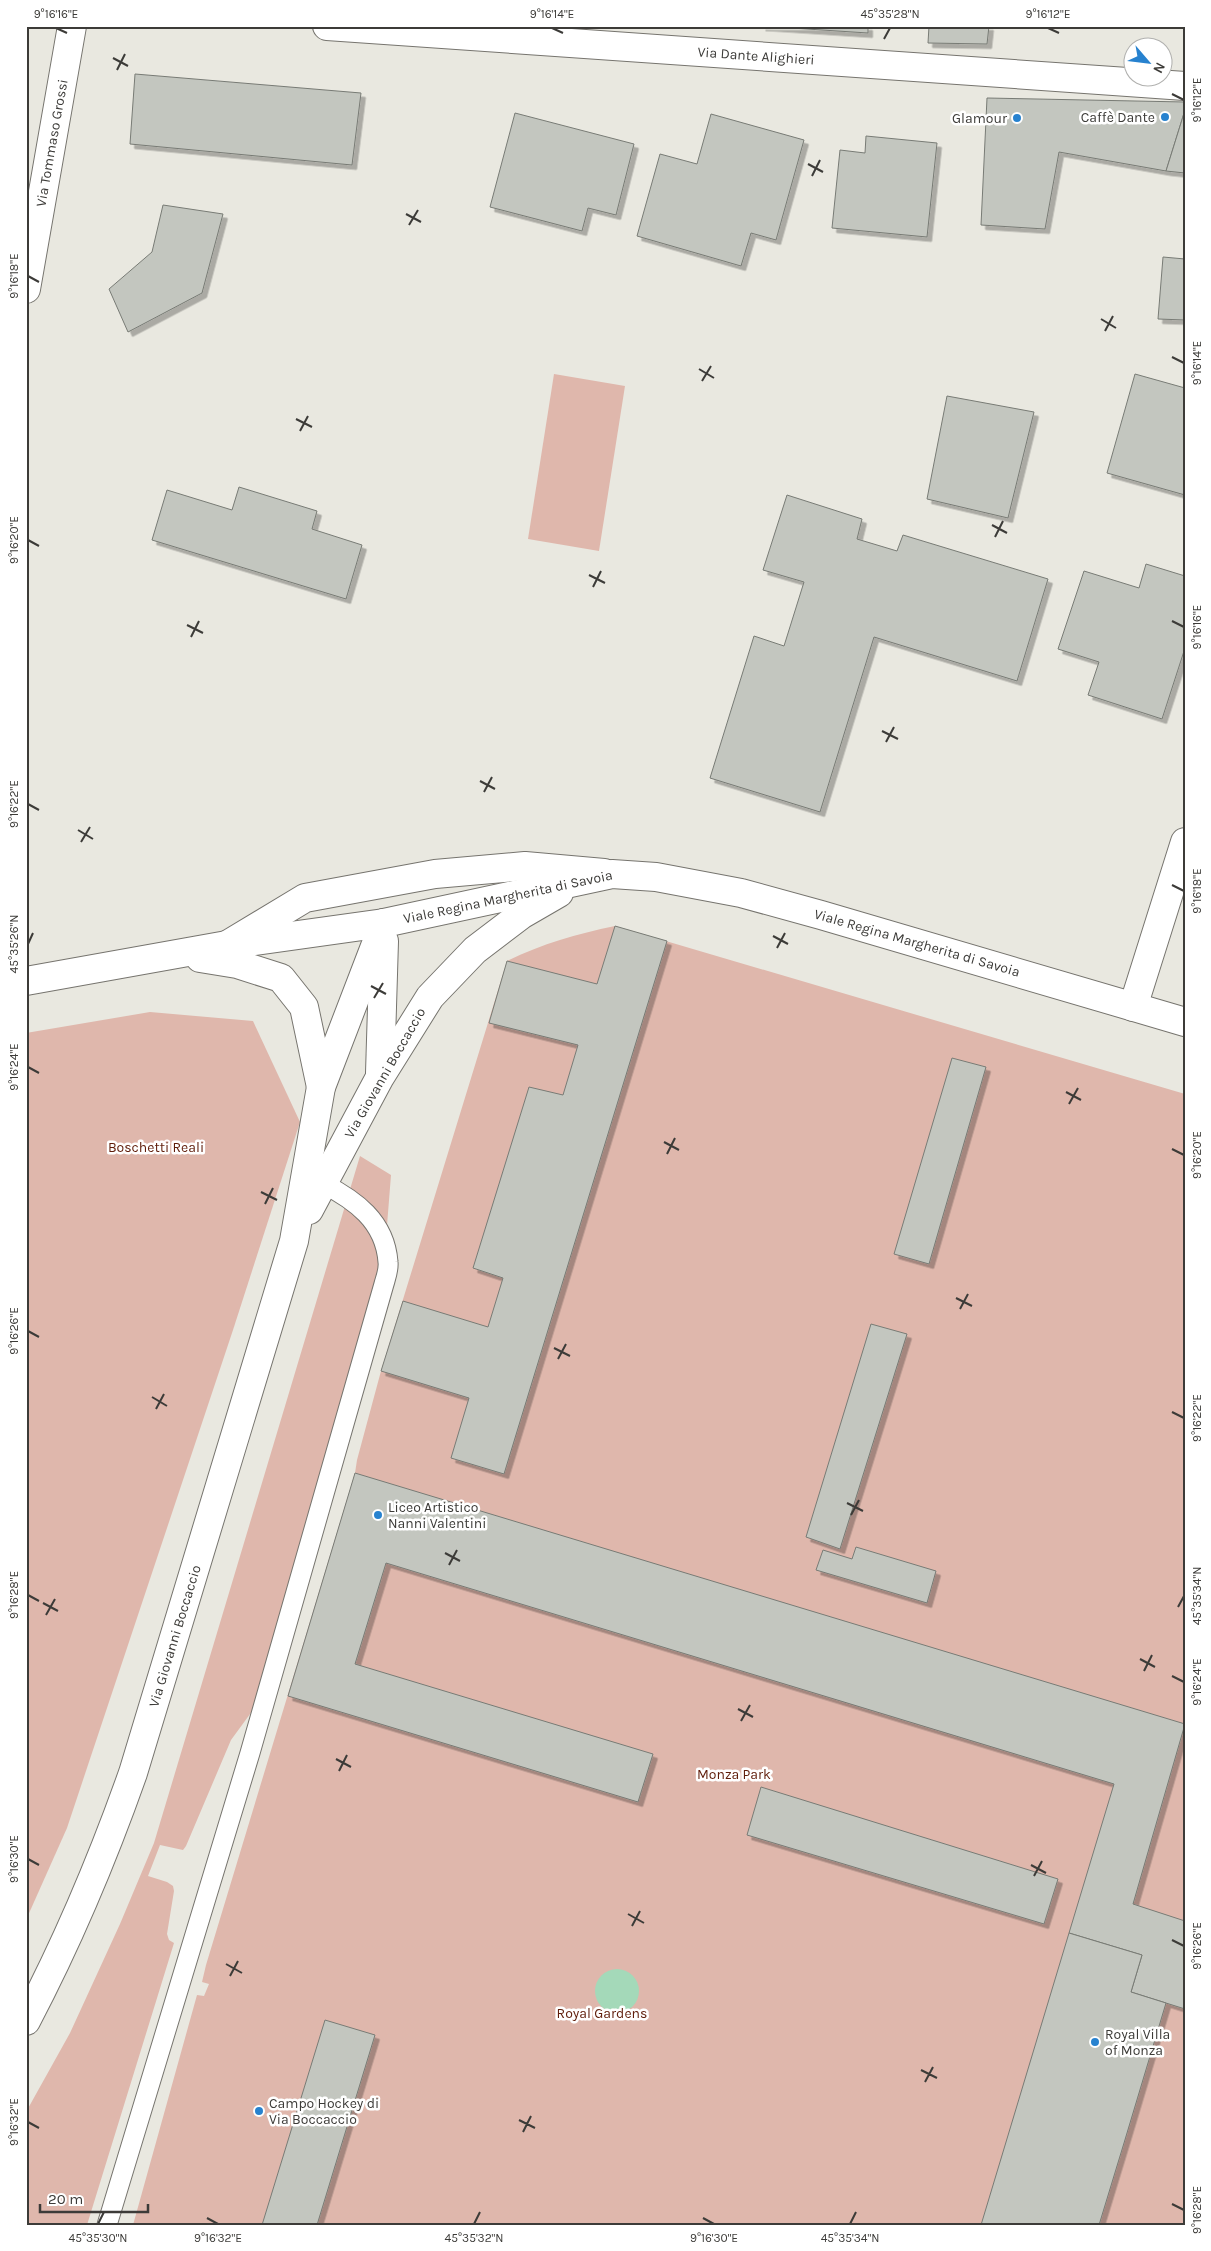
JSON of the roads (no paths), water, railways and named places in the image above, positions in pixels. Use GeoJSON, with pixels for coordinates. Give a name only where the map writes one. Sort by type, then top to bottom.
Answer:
{"type":"FeatureCollection","features":[{"type":"Feature","properties":{"kind":"main road","name":"Via Tommaso Grossi"},"geometry":{"type":"LineString","coordinates":[[26,289],[72,26]]}},
{"type":"Feature","properties":{"kind":"main road","name":"Via Dante Alighieri"},"geometry":{"type":"LineString","coordinates":[[327,26],[1185,86]]}},
{"type":"Feature","properties":{"kind":"main road"},"geometry":{"type":"LineString","coordinates":[[1133,1007],[1185,842]]}},
{"type":"Feature","properties":{"kind":"main road"},"geometry":{"type":"LineString","coordinates":[[227,946],[305,898],[434,874],[525,866],[612,874]]}},
{"type":"Feature","properties":{"kind":"main road","name":"Viale Regina Margherita di Savoia"},"geometry":{"type":"LineString","coordinates":[[26,981],[227,946],[384,923],[612,874],[656,877],[741,893],[1185,1022]]}},
{"type":"Feature","properties":{"kind":"main road","name":"Via Giovanni Boccaccio"},"geometry":{"type":"LineString","coordinates":[[294,1241],[322,1183],[380,1077],[430,997],[475,950],[521,915],[552,895],[612,874]]}},
{"type":"Feature","properties":{"kind":"main road"},"geometry":{"type":"LineString","coordinates":[[380,1077],[384,923]]}},
{"type":"Feature","properties":{"kind":"main road","name":"Via Giovanni Boccaccio"},"geometry":{"type":"LineString","coordinates":[[26,2021],[49,1977],[107,1846],[134,1773],[294,1241],[321,1087],[384,923]]}},
{"type":"Feature","properties":{"kind":"main road","name":"Via Giovanni Boccaccio"},"geometry":{"type":"LineString","coordinates":[[173,955],[237,964],[281,978],[304,1007],[321,1087]]}},
{"type":"Feature","properties":{"kind":"lane"},"geometry":{"type":"LineString","coordinates":[[107,2225],[250,1753],[384,1284],[388,1262],[382,1235],[374,1220],[342,1193],[322,1183]]}},
{"type":"Feature","properties":{"kind":"place","name":"Caffè Dante"},"geometry":{"type":"Point","coordinates":[1165,117]}},
{"type":"Feature","properties":{"kind":"place","name":"Glamour"},"geometry":{"type":"Point","coordinates":[1017,118]}},
{"type":"Feature","properties":{"kind":"place","name":"Liceo Artistico Nanni Valentini"},"geometry":{"type":"Point","coordinates":[378,1515]}},
{"type":"Feature","properties":{"kind":"place","name":"Royal Villa of Monza"},"geometry":{"type":"Point","coordinates":[1095,2042]}},
{"type":"Feature","properties":{"kind":"place","name":"Campo Hockey di Via Boccaccio"},"geometry":{"type":"Point","coordinates":[259,2111]}},
{"type":"Feature","properties":{"kind":"park label","name":"Boschetti Reali"},"geometry":{"type":"Point","coordinates":[156,1147]}},
{"type":"Feature","properties":{"kind":"park label","name":"Monza Park"},"geometry":{"type":"Point","coordinates":[734,1774]}},
{"type":"Feature","properties":{"kind":"park label","name":"Royal Gardens"},"geometry":{"type":"Point","coordinates":[602,2013]}}]}
